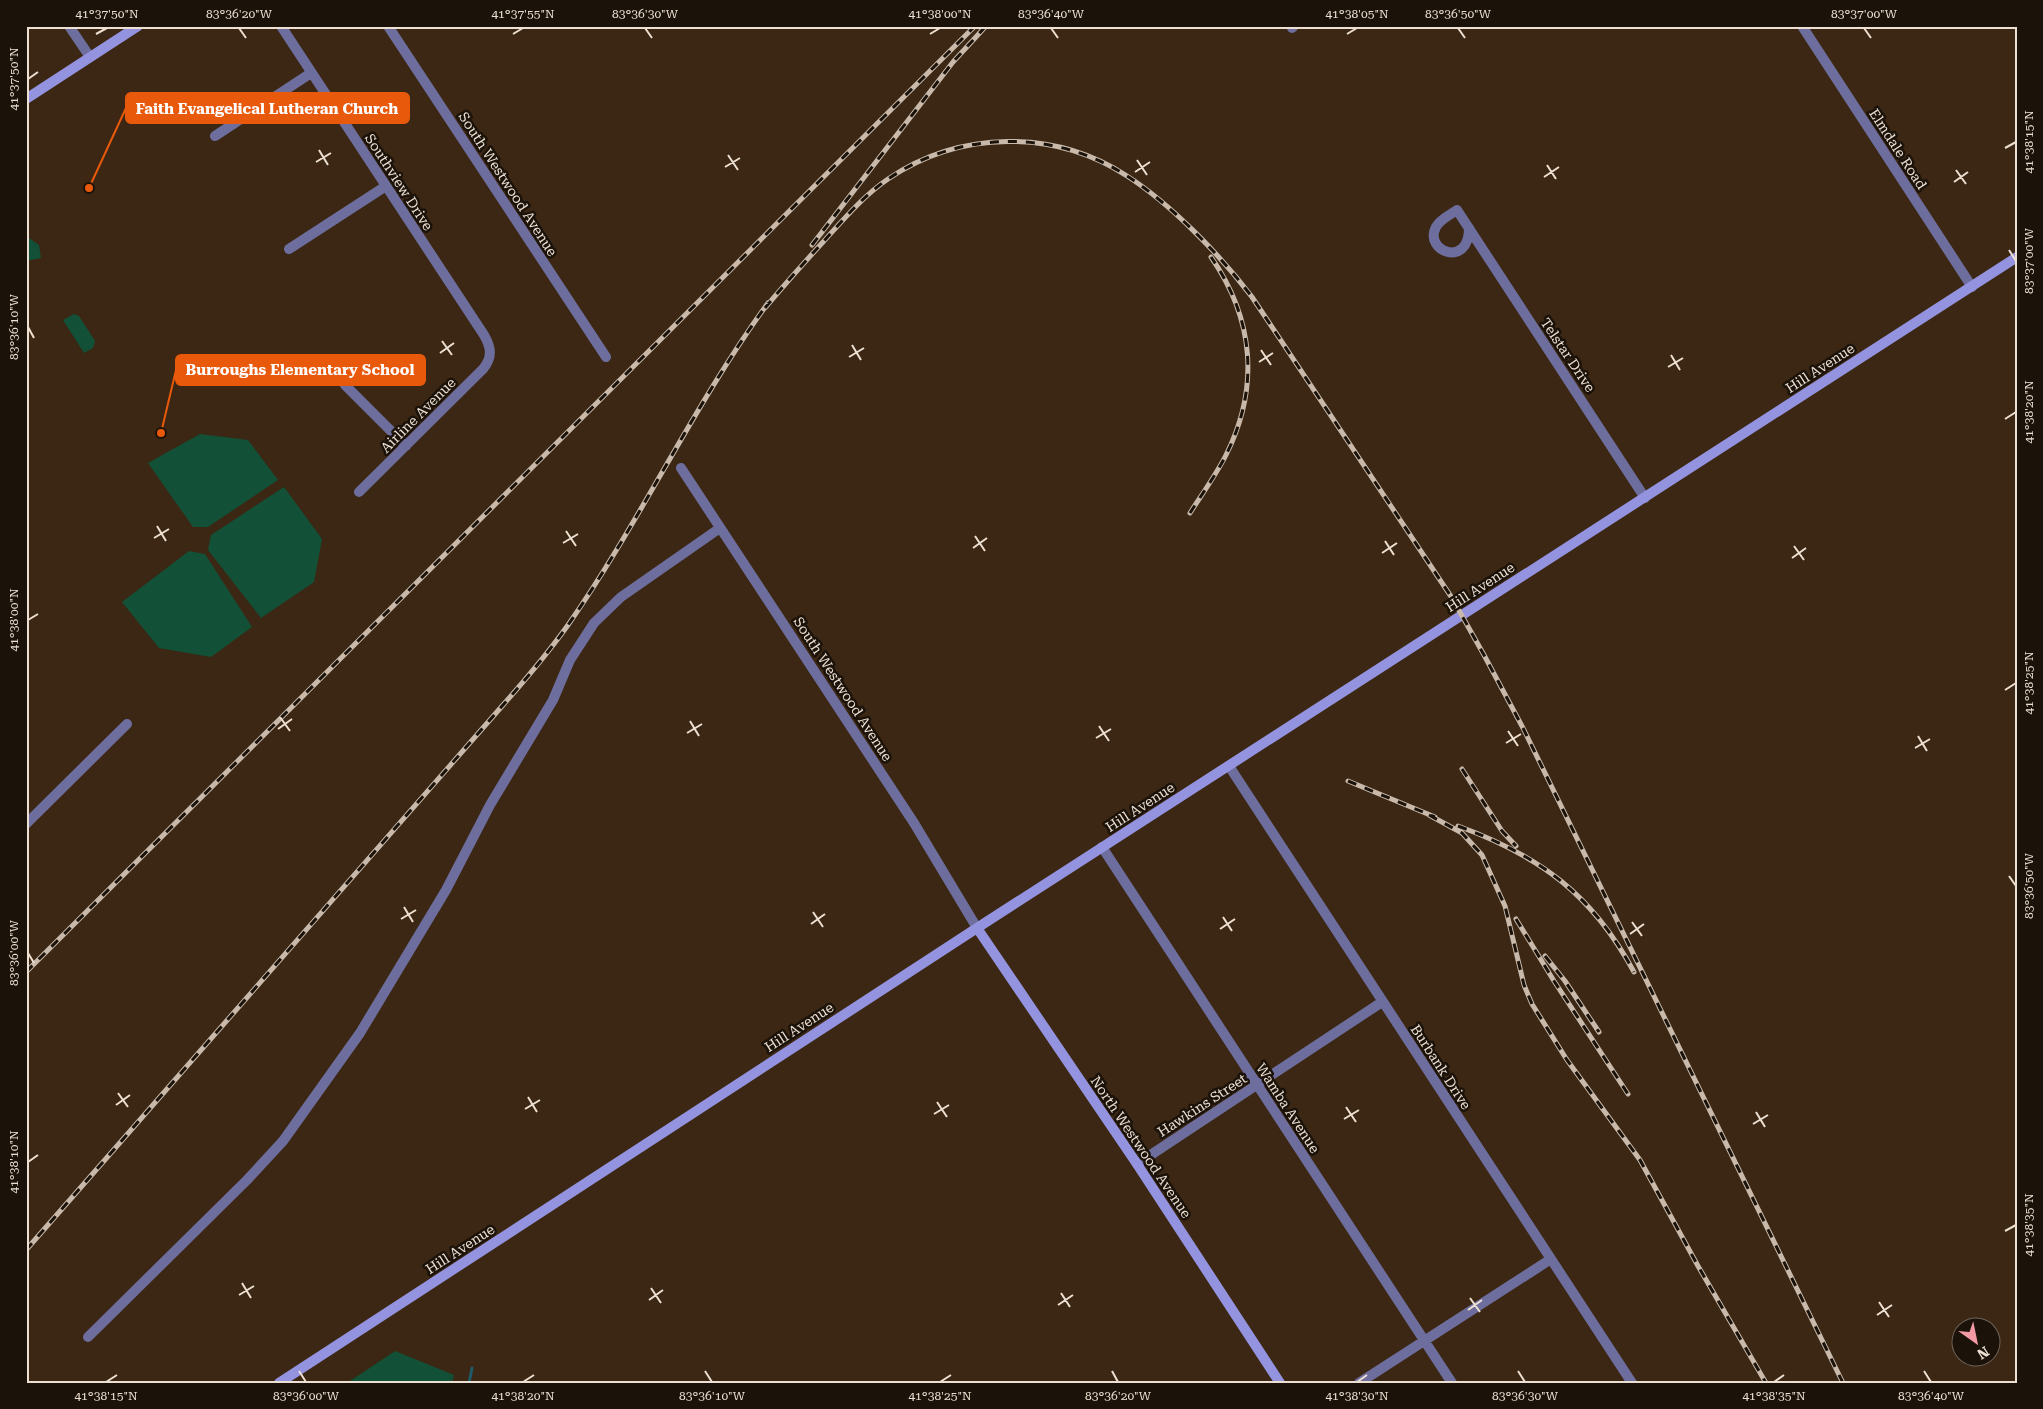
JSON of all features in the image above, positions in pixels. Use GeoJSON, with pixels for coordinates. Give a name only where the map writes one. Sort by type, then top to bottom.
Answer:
{"type":"FeatureCollection","features":[{"type":"Feature","properties":{"kind":"main road"},"geometry":{"type":"LineString","coordinates":[[26,99],[138,26]]}},
{"type":"Feature","properties":{"kind":"main road","name":"Hill Avenue"},"geometry":{"type":"LineString","coordinates":[[279,1383],[1102,847],[2017,257]]}},
{"type":"Feature","properties":{"kind":"main road","name":"North Westwood Avenue"},"geometry":{"type":"LineString","coordinates":[[977,928],[1137,1164],[1280,1383]]}},
{"type":"Feature","properties":{"kind":"street"},"geometry":{"type":"LineString","coordinates":[[70,26],[90,57]]}},
{"type":"Feature","properties":{"kind":"street","name":"Southview Drive"},"geometry":{"type":"LineString","coordinates":[[281,26],[488,341],[490,354]]}},
{"type":"Feature","properties":{"kind":"street","name":"South Westwood Avenue"},"geometry":{"type":"LineString","coordinates":[[388,26],[606,357]]}},
{"type":"Feature","properties":{"kind":"street","name":"Elmdale Road"},"geometry":{"type":"LineString","coordinates":[[1802,26],[1972,287]]}},
{"type":"Feature","properties":{"kind":"street"},"geometry":{"type":"LineString","coordinates":[[215,136],[312,73]]}},
{"type":"Feature","properties":{"kind":"street"},"geometry":{"type":"LineString","coordinates":[[289,249],[386,186]]}},
{"type":"Feature","properties":{"kind":"street","name":"Telstar Drive"},"geometry":{"type":"LineString","coordinates":[[1469,228],[1644,498]]}},
{"type":"Feature","properties":{"kind":"street","name":"Airline Avenue"},"geometry":{"type":"LineString","coordinates":[[359,492],[483,369],[487,364],[490,354]]}},
{"type":"Feature","properties":{"kind":"street"},"geometry":{"type":"LineString","coordinates":[[345,385],[406,446]]}},
{"type":"Feature","properties":{"kind":"street","name":"South Westwood Avenue"},"geometry":{"type":"LineString","coordinates":[[681,468],[914,823],[977,928]]}},
{"type":"Feature","properties":{"kind":"street"},"geometry":{"type":"LineString","coordinates":[[88,1337],[247,1180],[283,1141],[360,1033],[446,890],[490,804],[553,700],[570,660],[594,623],[621,597],[720,528]]}},
{"type":"Feature","properties":{"kind":"street"},"geometry":{"type":"LineString","coordinates":[[26,824],[127,724]]}},
{"type":"Feature","properties":{"kind":"street","name":"Burbank Drive"},"geometry":{"type":"LineString","coordinates":[[1229,766],[1632,1383]]}},
{"type":"Feature","properties":{"kind":"street","name":"Wamba Avenue"},"geometry":{"type":"LineString","coordinates":[[1102,847],[1452,1383]]}},
{"type":"Feature","properties":{"kind":"street","name":"Hawkins Street"},"geometry":{"type":"LineString","coordinates":[[1137,1164],[1382,1002]]}},
{"type":"Feature","properties":{"kind":"street"},"geometry":{"type":"LineString","coordinates":[[1359,1383],[1551,1259]]}},
{"type":"Feature","properties":{"kind":"green space"},"geometry":{"type":"Polygon","coordinates":[[[26,236],[39,245],[41,258],[26,261],[26,236]]]}},
{"type":"Feature","properties":{"kind":"green space"},"geometry":{"type":"Polygon","coordinates":[[[74,314],[79,316],[95,341],[93,348],[84,353],[63,320],[74,314]]]}},
{"type":"Feature","properties":{"kind":"green space"},"geometry":{"type":"Polygon","coordinates":[[[200,434],[248,440],[278,480],[208,527],[193,527],[148,463],[200,434]]]}},
{"type":"Feature","properties":{"kind":"green space"},"geometry":{"type":"Polygon","coordinates":[[[284,487],[322,539],[314,582],[261,618],[208,550],[211,535],[284,487]]]}},
{"type":"Feature","properties":{"kind":"green space"},"geometry":{"type":"Polygon","coordinates":[[[189,551],[205,554],[252,627],[211,657],[159,648],[122,602],[189,551]]]}},
{"type":"Feature","properties":{"kind":"green space"},"geometry":{"type":"Polygon","coordinates":[[[395,1351],[454,1375],[452,1383],[347,1383],[395,1351]]]}},
{"type":"Feature","properties":{"kind":"waterway"},"geometry":{"type":"LineString","coordinates":[[469,1383],[472,1368]]}},
{"type":"Feature","properties":{"kind":"railway"},"geometry":{"type":"LineString","coordinates":[[26,972],[975,26]]}},
{"type":"Feature","properties":{"kind":"railway"},"geometry":{"type":"LineString","coordinates":[[812,245],[953,62],[986,26]]}},
{"type":"Feature","properties":{"kind":"railway"},"geometry":{"type":"LineString","coordinates":[[765,308],[846,217],[888,179],[916,163],[946,151],[976,144],[1039,143],[1069,150],[1099,161],[1127,176],[1178,216],[1226,265],[1252,297],[1452,598],[1523,728],[1843,1383]]}},
{"type":"Feature","properties":{"kind":"railway"},"geometry":{"type":"LineString","coordinates":[[1190,513],[1226,455],[1237,430],[1248,379],[1244,329],[1236,305],[1211,257]]}},
{"type":"Feature","properties":{"kind":"railway"},"geometry":{"type":"LineString","coordinates":[[26,1250],[553,646],[619,546],[715,382],[768,303]]}},
{"type":"Feature","properties":{"kind":"railway"},"geometry":{"type":"LineString","coordinates":[[1462,769],[1502,831],[1516,846]]}},
{"type":"Feature","properties":{"kind":"railway"},"geometry":{"type":"LineString","coordinates":[[1348,781],[1435,817]]}},
{"type":"Feature","properties":{"kind":"railway"},"geometry":{"type":"LineString","coordinates":[[1429,815],[1462,833],[1482,855],[1505,906],[1524,985],[1532,1004],[1567,1060],[1640,1160],[1698,1266],[1766,1383]]}},
{"type":"Feature","properties":{"kind":"railway"},"geometry":{"type":"LineString","coordinates":[[1458,826],[1514,850],[1561,881],[1581,899],[1600,921],[1618,945],[1634,972]]}},
{"type":"Feature","properties":{"kind":"railway"},"geometry":{"type":"LineString","coordinates":[[1516,919],[1628,1094]]}},
{"type":"Feature","properties":{"kind":"railway"},"geometry":{"type":"LineString","coordinates":[[1545,956],[1565,981],[1599,1032]]}},
{"type":"Feature","properties":{"kind":"place","name":"Faith Evangelical Lutheran Church"},"geometry":{"type":"Point","coordinates":[89,188]}},
{"type":"Feature","properties":{"kind":"place","name":"Burroughs Elementary School"},"geometry":{"type":"Point","coordinates":[161,433]}}]}
